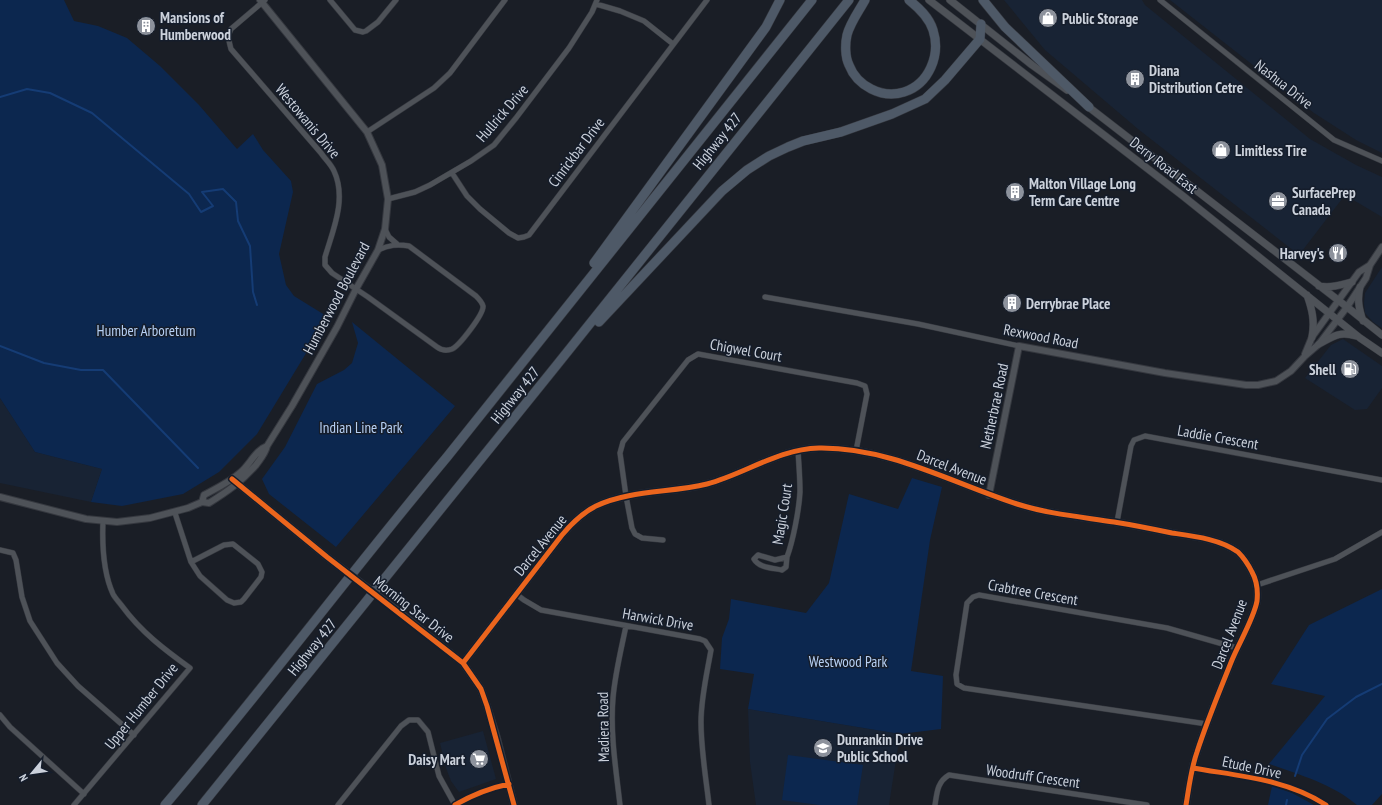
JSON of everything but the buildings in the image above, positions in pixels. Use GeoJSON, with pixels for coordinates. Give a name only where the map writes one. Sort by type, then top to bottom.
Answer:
{"type":"FeatureCollection","features":[{"type":"Feature","properties":{"kind":"highway"},"geometry":{"type":"LineString","coordinates":[[569,303],[588,271],[766,27],[780,0]]}},
{"type":"Feature","properties":{"kind":"highway","name":"Highway 427"},"geometry":{"type":"LineString","coordinates":[[165,805],[235,722],[400,513],[447,457],[812,0]]}},
{"type":"Feature","properties":{"kind":"highway","name":"Highway 427"},"geometry":{"type":"LineString","coordinates":[[202,805],[849,0]]}},
{"type":"Feature","properties":{"kind":"highway"},"geometry":{"type":"LineString","coordinates":[[865,0],[851,24],[847,35],[846,51],[848,64],[860,82],[868,88],[892,94],[904,92],[917,85],[931,69],[934,60],[936,47],[933,31],[920,9],[909,0]]}},
{"type":"Feature","properties":{"kind":"highway"},"geometry":{"type":"LineString","coordinates":[[983,0],[1005,26],[1089,107]]}},
{"type":"Feature","properties":{"kind":"highway"},"geometry":{"type":"LineString","coordinates":[[556,366],[722,191],[747,170],[769,156],[798,143],[841,132],[885,117],[925,99],[945,80],[980,39],[981,24]]}},
{"type":"Feature","properties":{"kind":"main road","name":"Derry Road East"},"geometry":{"type":"LineString","coordinates":[[929,0],[1183,196],[1360,338],[1382,353]]}},
{"type":"Feature","properties":{"kind":"main road","name":"Derry Road East"},"geometry":{"type":"LineString","coordinates":[[950,0],[1032,65],[1089,107],[1338,301],[1348,307],[1382,335]]}},
{"type":"Feature","properties":{"kind":"main road"},"geometry":{"type":"LineString","coordinates":[[1318,285],[1327,287],[1352,282]]}},
{"type":"Feature","properties":{"kind":"main road"},"geometry":{"type":"LineString","coordinates":[[1360,287],[1358,296],[1359,307],[1364,321]]}},
{"type":"Feature","properties":{"kind":"main road"},"geometry":{"type":"LineString","coordinates":[[1307,294],[1313,313],[1314,327],[1312,337]]}},
{"type":"Feature","properties":{"kind":"main road"},"geometry":{"type":"LineString","coordinates":[[1319,344],[1336,334],[1349,334],[1360,338]]}},
{"type":"Feature","properties":{"kind":"street"},"geometry":{"type":"LineString","coordinates":[[330,0],[355,30],[363,32],[378,22],[396,0]]}},
{"type":"Feature","properties":{"kind":"street"},"geometry":{"type":"LineString","coordinates":[[367,132],[434,88],[450,73],[505,0]]}},
{"type":"Feature","properties":{"kind":"street","name":"Cinrickbar Drive"},"geometry":{"type":"LineString","coordinates":[[452,173],[467,196],[509,233],[518,238],[529,235],[707,0]]}},
{"type":"Feature","properties":{"kind":"street","name":"Nashua Drive"},"geometry":{"type":"LineString","coordinates":[[1160,0],[1334,140],[1382,161]]}},
{"type":"Feature","properties":{"kind":"street","name":"Humberwood Boulevard"},"geometry":{"type":"LineString","coordinates":[[0,497],[86,519],[102,521],[133,521],[174,513],[202,502],[209,503],[238,484],[266,452],[267,446],[292,406],[337,327],[378,250],[384,229],[388,199],[382,165],[367,132],[262,1]]}},
{"type":"Feature","properties":{"kind":"street","name":"Westowanis Drive"},"geometry":{"type":"LineString","coordinates":[[262,1],[228,33],[231,49],[334,170],[339,199],[338,216],[324,263],[326,268],[332,273],[356,289]]}},
{"type":"Feature","properties":{"kind":"street"},"geometry":{"type":"LineString","coordinates":[[596,2],[644,21],[673,44]]}},
{"type":"Feature","properties":{"kind":"street","name":"Hullrick Drive"},"geometry":{"type":"LineString","coordinates":[[388,199],[414,192],[430,185],[471,161],[494,144],[570,48],[596,2]]}},
{"type":"Feature","properties":{"kind":"street"},"geometry":{"type":"LineString","coordinates":[[384,229],[389,237],[397,244]]}},
{"type":"Feature","properties":{"kind":"street"},"geometry":{"type":"LineString","coordinates":[[356,289],[440,349],[450,350],[457,346],[480,316],[483,306],[481,301],[476,296],[409,246],[397,244],[378,250]]}},
{"type":"Feature","properties":{"kind":"street","name":"Rexwood Road"},"geometry":{"type":"LineString","coordinates":[[1305,356],[1312,337],[1359,272],[1370,264],[1382,247]]}},
{"type":"Feature","properties":{"kind":"street","name":"Rexwood Road"},"geometry":{"type":"LineString","coordinates":[[765,297],[918,324],[1020,346],[1165,373],[1246,385],[1258,385],[1276,381],[1291,371],[1319,344],[1348,307],[1366,278],[1370,264]]}},
{"type":"Feature","properties":{"kind":"street","name":"Netherbrae Road"},"geometry":{"type":"LineString","coordinates":[[989,494],[1020,346]]}},
{"type":"Feature","properties":{"kind":"street","name":"Chigwel Court"},"geometry":{"type":"LineString","coordinates":[[663,540],[642,538],[635,534],[632,528],[620,453],[623,442],[688,360],[698,354],[857,383],[865,386],[867,394],[856,451]]}},
{"type":"Feature","properties":{"kind":"street","name":"Laddie Crescent"},"geometry":{"type":"LineString","coordinates":[[1117,522],[1131,446],[1134,440],[1145,436],[1382,480]]}},
{"type":"Feature","properties":{"kind":"street","name":"Humberwood Boulevard"},"geometry":{"type":"LineString","coordinates":[[202,502],[204,495],[232,479],[249,464],[260,448],[267,446]]}},
{"type":"Feature","properties":{"kind":"street","name":"Darcel Avenue"},"geometry":{"type":"LineString","coordinates":[[463,663],[576,519],[595,506],[626,496],[705,484],[722,479],[785,453],[816,448],[833,448],[856,451],[908,463],[1020,505],[1072,516],[1117,522],[1205,539],[1239,553],[1253,573],[1257,586],[1256,602],[1206,724],[1196,754],[1186,805]]}},
{"type":"Feature","properties":{"kind":"street","name":"Magic Court"},"geometry":{"type":"LineString","coordinates":[[787,557],[775,560],[758,555],[754,559],[756,563],[760,565],[782,570],[786,567],[799,496],[798,451]]}},
{"type":"Feature","properties":{"kind":"street","name":"Morning Star Drive"},"geometry":{"type":"LineString","coordinates":[[232,479],[463,663],[484,696],[497,738],[514,805]]}},
{"type":"Feature","properties":{"kind":"street"},"geometry":{"type":"LineString","coordinates":[[174,513],[191,562],[200,576],[227,600],[234,603],[241,602],[261,577],[262,572],[258,564],[233,544],[224,545],[191,562]]}},
{"type":"Feature","properties":{"kind":"street","name":"Upper Humber Drive"},"geometry":{"type":"LineString","coordinates":[[74,805],[190,668],[156,643],[140,628],[114,594],[106,573],[102,521]]}},
{"type":"Feature","properties":{"kind":"street"},"geometry":{"type":"LineString","coordinates":[[1257,586],[1335,559],[1382,532]]}},
{"type":"Feature","properties":{"kind":"street"},"geometry":{"type":"LineString","coordinates":[[0,550],[13,554],[16,560],[22,597],[30,621],[57,663],[78,686],[134,735]]}},
{"type":"Feature","properties":{"kind":"street","name":"Harwick Drive"},"geometry":{"type":"LineString","coordinates":[[516,594],[541,610],[705,641],[711,650],[701,722],[709,805]]}},
{"type":"Feature","properties":{"kind":"street","name":"Crabtree Crescent"},"geometry":{"type":"LineString","coordinates":[[1206,724],[964,688],[957,684],[956,675],[967,603],[979,595],[1167,628],[1237,648]]}},
{"type":"Feature","properties":{"kind":"street","name":"Madiera Road"},"geometry":{"type":"LineString","coordinates":[[620,805],[614,752],[612,715],[615,683],[626,626]]}},
{"type":"Feature","properties":{"kind":"street"},"geometry":{"type":"LineString","coordinates":[[0,715],[10,728],[84,794]]}},
{"type":"Feature","properties":{"kind":"street"},"geometry":{"type":"LineString","coordinates":[[338,805],[401,726],[409,720],[418,720],[428,732],[439,776],[455,805],[478,793],[509,784]]}},
{"type":"Feature","properties":{"kind":"street","name":"Etude Drive"},"geometry":{"type":"LineString","coordinates":[[1193,768],[1279,784],[1307,794],[1326,805]]}},
{"type":"Feature","properties":{"kind":"street","name":"Woodruff Crescent"},"geometry":{"type":"LineString","coordinates":[[935,805],[940,782],[949,775],[1147,805]]}},
{"type":"Feature","properties":{"kind":"shaded area"},"geometry":{"type":"Polygon","coordinates":[[[1004,0],[1142,0],[1145,5],[1310,139],[1356,165],[1382,177],[1382,217],[1345,195],[1299,255],[1138,129],[1045,50],[1004,0]]]}},
{"type":"Feature","properties":{"kind":"shaded area"},"geometry":{"type":"Polygon","coordinates":[[[1170,0],[1382,0],[1382,153],[1356,140],[1314,113],[1170,0]]]}},
{"type":"Feature","properties":{"kind":"shaded area"},"geometry":{"type":"Polygon","coordinates":[[[1382,267],[1382,328],[1373,322],[1365,313],[1364,303],[1365,293],[1382,267]]]}},
{"type":"Feature","properties":{"kind":"shaded area"},"geometry":{"type":"Polygon","coordinates":[[[1343,339],[1382,366],[1382,388],[1367,409],[1355,410],[1305,378],[1331,345],[1343,339]]]}},
{"type":"Feature","properties":{"kind":"shaded area"},"geometry":{"type":"Polygon","coordinates":[[[0,398],[35,452],[102,469],[91,502],[0,483],[0,398]]]}},
{"type":"Feature","properties":{"kind":"shaded area","name":"Dunrankin Drive Public School"},"geometry":{"type":"Polygon","coordinates":[[[748,709],[900,734],[889,805],[756,805],[750,762],[748,709]]]}},
{"type":"Feature","properties":{"kind":"shaded area"},"geometry":{"type":"Polygon","coordinates":[[[483,731],[496,779],[459,792],[451,781],[440,743],[483,731]]]}},
{"type":"Feature","properties":{"kind":"green space","name":"Humber Arboretum"},"geometry":{"type":"Polygon","coordinates":[[[0,0],[64,0],[74,21],[98,26],[127,38],[160,66],[199,105],[237,149],[253,134],[263,150],[291,181],[293,192],[279,254],[286,285],[294,296],[328,317],[257,434],[219,472],[183,494],[122,506],[91,502],[102,469],[35,452],[0,398],[0,0]]]}},
{"type":"Feature","properties":{"kind":"green space","name":"Indian Line Park"},"geometry":{"type":"Polygon","coordinates":[[[352,322],[455,406],[336,547],[269,494],[262,479],[285,447],[317,384],[344,370],[352,363],[358,343],[352,322]]]}},
{"type":"Feature","properties":{"kind":"green space","name":"Westwood Park"},"geometry":{"type":"Polygon","coordinates":[[[912,478],[942,487],[930,540],[911,671],[943,676],[941,729],[900,734],[748,709],[754,674],[720,669],[722,638],[729,619],[731,599],[806,613],[829,583],[849,494],[898,509],[912,478]]]}},
{"type":"Feature","properties":{"kind":"green space"},"geometry":{"type":"Polygon","coordinates":[[[1382,589],[1382,794],[1372,805],[1357,805],[1337,791],[1304,776],[1269,764],[1325,696],[1271,684],[1309,625],[1382,589]]]}},
{"type":"Feature","properties":{"kind":"green space"},"geometry":{"type":"Polygon","coordinates":[[[788,755],[863,765],[857,805],[819,805],[782,800],[788,755]]]}},
{"type":"Feature","properties":{"kind":"green space"},"geometry":{"type":"Polygon","coordinates":[[[1272,786],[1292,793],[1314,805],[1268,805],[1272,786]]]}},
{"type":"Feature","properties":{"kind":"waterway"},"geometry":{"type":"LineString","coordinates":[[0,97],[27,89],[50,93],[92,113],[189,194],[201,212],[213,206],[202,192],[223,189],[236,202],[238,221],[250,246],[253,292],[257,305]]}},
{"type":"Feature","properties":{"kind":"waterway"},"geometry":{"type":"LineString","coordinates":[[0,346],[44,363],[81,370],[103,370],[198,468]]}},
{"type":"Feature","properties":{"kind":"waterway"},"geometry":{"type":"LineString","coordinates":[[1295,776],[1302,755],[1327,719],[1356,697],[1382,684]]}},
{"type":"Feature","properties":{"kind":"waterway"},"geometry":{"type":"LineString","coordinates":[[1286,805],[1287,800]]}},
{"type":"Feature","properties":{"kind":"cycle path"},"geometry":{"type":"LineString","coordinates":[[463,663],[562,535],[586,512],[596,506],[636,494],[707,484],[721,480],[776,457],[804,449],[845,449],[870,453],[920,468],[1017,504],[1053,513],[1189,535],[1215,541],[1240,554],[1254,575],[1257,590],[1257,601],[1253,615],[1232,660],[1201,740],[1193,765],[1186,805]]}},
{"type":"Feature","properties":{"kind":"cycle path"},"geometry":{"type":"LineString","coordinates":[[232,479],[327,557],[463,663],[481,689],[514,805]]}},
{"type":"Feature","properties":{"kind":"cycle path"},"geometry":{"type":"LineString","coordinates":[[1193,768],[1245,776],[1279,784],[1311,796],[1326,805]]}},
{"type":"Feature","properties":{"kind":"cycle path"},"geometry":{"type":"LineString","coordinates":[[455,805],[481,792],[509,784]]}},
{"type":"Feature","properties":{"kind":"place","name":"Public Storage"},"geometry":{"type":"Point","coordinates":[1048,18]}},
{"type":"Feature","properties":{"kind":"place","name":"Mansions of Humberwood"},"geometry":{"type":"Point","coordinates":[146,26]}},
{"type":"Feature","properties":{"kind":"place","name":"Diana Distribution Cetre"},"geometry":{"type":"Point","coordinates":[1135,79]}},
{"type":"Feature","properties":{"kind":"place","name":"Limitless Tire"},"geometry":{"type":"Point","coordinates":[1221,150]}},
{"type":"Feature","properties":{"kind":"place","name":"Malton Village Long Term Care Centre"},"geometry":{"type":"Point","coordinates":[1015,192]}},
{"type":"Feature","properties":{"kind":"place","name":"SurfacePrep Canada"},"geometry":{"type":"Point","coordinates":[1278,201]}},
{"type":"Feature","properties":{"kind":"place","name":"Harvey's"},"geometry":{"type":"Point","coordinates":[1338,253]}},
{"type":"Feature","properties":{"kind":"place","name":"Derrybrae Place"},"geometry":{"type":"Point","coordinates":[1012,303]}},
{"type":"Feature","properties":{"kind":"place","name":"Shell"},"geometry":{"type":"Point","coordinates":[1350,369]}},
{"type":"Feature","properties":{"kind":"place","name":"Dunrankin Drive Public School"},"geometry":{"type":"Point","coordinates":[823,748]}},
{"type":"Feature","properties":{"kind":"place","name":"Daisy Mart"},"geometry":{"type":"Point","coordinates":[479,759]}}]}
